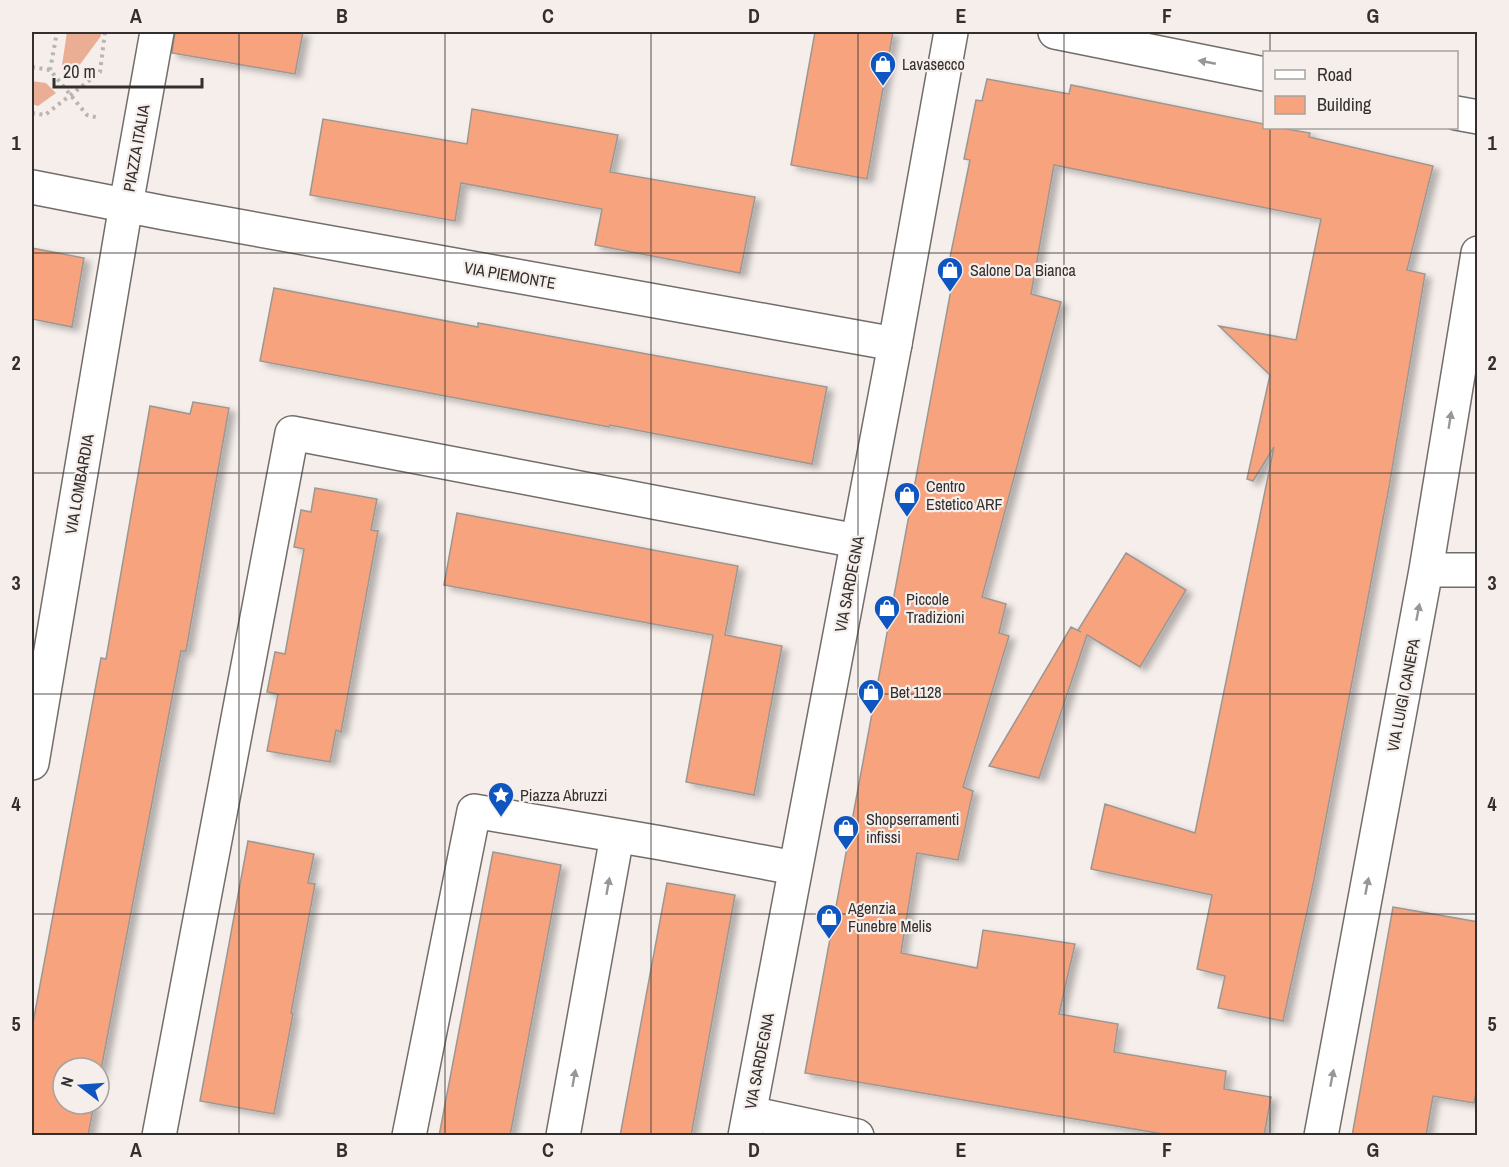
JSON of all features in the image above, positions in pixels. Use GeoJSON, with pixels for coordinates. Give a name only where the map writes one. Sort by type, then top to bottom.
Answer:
{"type":"FeatureCollection","features":[{"type":"Feature","properties":{"kind":"street","name":"PIAZZA ITALIA"},"geometry":{"type":"LineString","coordinates":[[32,187],[126,206],[157,32]]}},
{"type":"Feature","properties":{"kind":"street","name":"VIA SARDEGNA"},"geometry":{"type":"LineString","coordinates":[[747,1124],[895,344],[951,32]]}},
{"type":"Feature","properties":{"kind":"street"},"geometry":{"type":"LineString","coordinates":[[1055,32],[1263,74]]}},
{"type":"Feature","properties":{"kind":"street"},"geometry":{"type":"LineString","coordinates":[[1458,113],[1478,117]]}},
{"type":"Feature","properties":{"kind":"street","name":"VIA PIEMONTE"},"geometry":{"type":"LineString","coordinates":[[126,206],[895,344]]}},
{"type":"Feature","properties":{"kind":"street","name":"VIA LOMBARDIA"},"geometry":{"type":"LineString","coordinates":[[32,763],[126,206]]}},
{"type":"Feature","properties":{"kind":"street","name":"VIA LUIGI CANEPA"},"geometry":{"type":"LineString","coordinates":[[1321,1136],[1426,570],[1478,252]]}},
{"type":"Feature","properties":{"kind":"street"},"geometry":{"type":"LineString","coordinates":[[159,1136],[292,433],[857,541]]}},
{"type":"Feature","properties":{"kind":"street"},"geometry":{"type":"LineString","coordinates":[[1426,570],[1478,570]]}},
{"type":"Feature","properties":{"kind":"street"},"geometry":{"type":"LineString","coordinates":[[409,1136],[474,811],[795,868]]}},
{"type":"Feature","properties":{"kind":"street"},"geometry":{"type":"LineString","coordinates":[[563,1136],[616,836]]}},
{"type":"Feature","properties":{"kind":"street"},"geometry":{"type":"LineString","coordinates":[[747,1124],[857,1136]]}},
{"type":"Feature","properties":{"kind":"path"},"geometry":{"type":"LineString","coordinates":[[50,70],[57,32]]}},
{"type":"Feature","properties":{"kind":"path"},"geometry":{"type":"LineString","coordinates":[[32,113],[45,115],[100,72],[105,32]]}},
{"type":"Feature","properties":{"kind":"path"},"geometry":{"type":"LineString","coordinates":[[32,67],[50,70],[87,115],[140,128]]}},
{"type":"Feature","properties":{"kind":"shaded area"},"geometry":{"type":"Polygon","coordinates":[[[67,32],[101,32],[101,36],[73,74],[62,65],[67,32]]]}},
{"type":"Feature","properties":{"kind":"shaded area"},"geometry":{"type":"Polygon","coordinates":[[[32,81],[46,83],[56,93],[38,106],[32,104],[32,81]]]}},
{"type":"Feature","properties":{"kind":"building"},"geometry":{"type":"Polygon","coordinates":[[[175,32],[303,32],[295,74],[172,53],[175,32]]]}},
{"type":"Feature","properties":{"kind":"building"},"geometry":{"type":"Polygon","coordinates":[[[815,32],[893,32],[867,179],[791,165],[815,32]]]}},
{"type":"Feature","properties":{"kind":"building"},"geometry":{"type":"Polygon","coordinates":[[[987,79],[1069,94],[1071,85],[1263,124],[1263,129],[1287,129],[1310,133],[1309,137],[1433,166],[1407,270],[1425,274],[1389,487],[1314,880],[1283,1021],[1218,1008],[1225,976],[1197,969],[1212,895],[1091,869],[1105,804],[1195,833],[1274,447],[1253,481],[1247,479],[1270,375],[1219,326],[1296,340],[1321,219],[1054,165],[1031,294],[1061,302],[982,597],[1006,604],[999,633],[1009,636],[963,787],[973,791],[958,860],[917,853],[901,953],[977,968],[983,930],[1075,944],[1059,1014],[1118,1024],[1114,1052],[1226,1071],[1224,1089],[1271,1097],[1264,1136],[1175,1136],[805,1073],[953,279],[946,277],[970,160],[964,159],[976,100],[982,101],[987,79]]]}},
{"type":"Feature","properties":{"kind":"building"},"geometry":{"type":"Polygon","coordinates":[[[472,109],[618,135],[610,172],[755,197],[740,273],[595,245],[602,209],[461,183],[455,221],[310,195],[323,119],[467,144],[472,109]]]}},
{"type":"Feature","properties":{"kind":"building"},"geometry":{"type":"Polygon","coordinates":[[[32,248],[84,258],[72,327],[32,319],[32,248]]]}},
{"type":"Feature","properties":{"kind":"building"},"geometry":{"type":"Polygon","coordinates":[[[274,288],[478,327],[478,323],[827,387],[812,464],[260,361],[274,288]]]}},
{"type":"Feature","properties":{"kind":"building"},"geometry":{"type":"Polygon","coordinates":[[[193,402],[229,408],[186,651],[181,651],[104,1056],[51,1056],[51,1116],[92,1116],[88,1136],[32,1136],[32,1028],[101,658],[106,659],[150,406],[190,414],[193,402]]]}},
{"type":"Feature","properties":{"kind":"building"},"geometry":{"type":"Polygon","coordinates":[[[315,488],[377,499],[371,530],[378,531],[341,732],[336,730],[330,762],[267,751],[278,694],[267,692],[275,652],[285,654],[304,549],[294,547],[301,510],[311,512],[315,488]]]}},
{"type":"Feature","properties":{"kind":"building"},"geometry":{"type":"Polygon","coordinates":[[[457,513],[738,566],[725,635],[782,646],[754,795],[686,782],[713,635],[444,585],[457,513]]]}},
{"type":"Feature","properties":{"kind":"building"},"geometry":{"type":"Polygon","coordinates":[[[1126,553],[1186,590],[1140,667],[1087,635],[1039,778],[989,766],[1071,627],[1081,632],[1078,630],[1126,553]]]}},
{"type":"Feature","properties":{"kind":"building"},"geometry":{"type":"Polygon","coordinates":[[[248,841],[314,854],[308,883],[315,884],[274,1114],[200,1101],[248,841]]]}},
{"type":"Feature","properties":{"kind":"building"},"geometry":{"type":"Polygon","coordinates":[[[493,852],[561,865],[510,1136],[439,1136],[493,852]]]}},
{"type":"Feature","properties":{"kind":"building"},"geometry":{"type":"Polygon","coordinates":[[[667,883],[735,895],[691,1136],[620,1136],[667,883]]]}},
{"type":"Feature","properties":{"kind":"building"},"geometry":{"type":"Polygon","coordinates":[[[1393,907],[1478,922],[1478,1082],[1474,1103],[1433,1096],[1426,1136],[1352,1136],[1393,907]]]}},
{"type":"Feature","properties":{"kind":"place","name":"Lavasecco"},"geometry":{"type":"Point","coordinates":[883,87]}},
{"type":"Feature","properties":{"kind":"place","name":"Salone Da Bianca"},"geometry":{"type":"Point","coordinates":[950,293]}},
{"type":"Feature","properties":{"kind":"place","name":"Centro Estetico ARF"},"geometry":{"type":"Point","coordinates":[907,518]}},
{"type":"Feature","properties":{"kind":"place","name":"Piccole Tradizioni"},"geometry":{"type":"Point","coordinates":[887,631]}},
{"type":"Feature","properties":{"kind":"place","name":"Bet 1128"},"geometry":{"type":"Point","coordinates":[871,715]}},
{"type":"Feature","properties":{"kind":"place","name":"Piazza Abruzzi"},"geometry":{"type":"Point","coordinates":[501,818]}},
{"type":"Feature","properties":{"kind":"place","name":"Shopserramenti infissi"},"geometry":{"type":"Point","coordinates":[846,851]}},
{"type":"Feature","properties":{"kind":"place","name":"Agenzia Funebre Melis"},"geometry":{"type":"Point","coordinates":[829,940]}}]}
